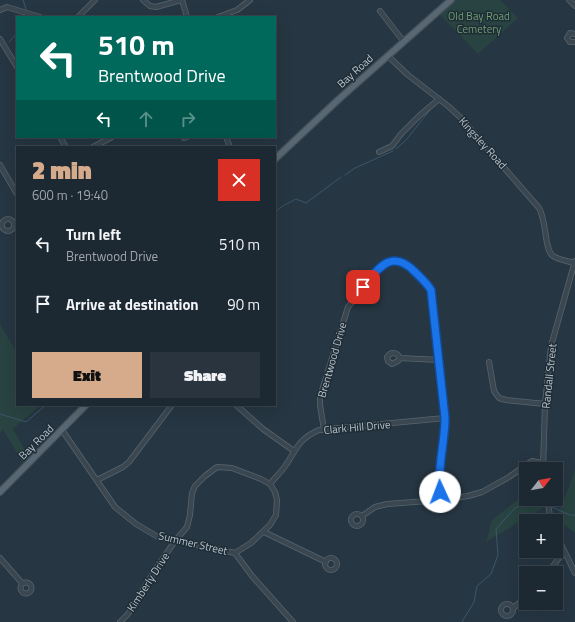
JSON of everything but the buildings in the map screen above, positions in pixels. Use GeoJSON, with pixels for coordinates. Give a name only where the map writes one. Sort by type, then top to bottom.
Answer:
{"type":"FeatureCollection","features":[{"type":"Feature","properties":{"kind":"main road","name":"Bay Road"},"geometry":{"type":"LineString","coordinates":[[276,158],[451,0]]}},
{"type":"Feature","properties":{"kind":"main road","name":"Bay Road"},"geometry":{"type":"LineString","coordinates":[[0,492],[85,406]]}},
{"type":"Feature","properties":{"kind":"street"},"geometry":{"type":"LineString","coordinates":[[79,16],[95,0]]}},
{"type":"Feature","properties":{"kind":"street"},"geometry":{"type":"LineString","coordinates":[[144,0],[150,6],[156,7],[182,0],[187,16]]}},
{"type":"Feature","properties":{"kind":"street"},"geometry":{"type":"LineString","coordinates":[[221,16],[237,10],[250,0]]}},
{"type":"Feature","properties":{"kind":"street"},"geometry":{"type":"LineString","coordinates":[[569,0],[575,6]]}},
{"type":"Feature","properties":{"kind":"street"},"geometry":{"type":"LineString","coordinates":[[0,10],[7,7],[37,16]]}},
{"type":"Feature","properties":{"kind":"street"},"geometry":{"type":"LineString","coordinates":[[380,11],[404,42]]}},
{"type":"Feature","properties":{"kind":"street"},"geometry":{"type":"LineString","coordinates":[[575,34],[570,33],[567,38],[570,42],[575,42]]}},
{"type":"Feature","properties":{"kind":"street"},"geometry":{"type":"LineString","coordinates":[[0,39],[16,65]]}},
{"type":"Feature","properties":{"kind":"street","name":"Kingsley Road"},"geometry":{"type":"LineString","coordinates":[[388,56],[408,75],[439,99],[464,122],[539,208],[544,219],[548,251],[555,257],[575,262]]}},
{"type":"Feature","properties":{"kind":"street"},"geometry":{"type":"LineString","coordinates":[[379,152],[392,146],[401,134],[419,116],[439,99]]}},
{"type":"Feature","properties":{"kind":"street"},"geometry":{"type":"LineString","coordinates":[[95,146],[110,138]]}},
{"type":"Feature","properties":{"kind":"street"},"geometry":{"type":"LineString","coordinates":[[0,165],[16,192]]}},
{"type":"Feature","properties":{"kind":"street"},"geometry":{"type":"LineString","coordinates":[[8,219],[15,223],[12,229],[8,231],[3,228],[1,224],[8,219]]}},
{"type":"Feature","properties":{"kind":"street","name":"Brentwood Drive"},"geometry":{"type":"LineString","coordinates":[[324,430],[320,397],[348,307],[382,265],[388,262],[402,262],[408,265],[426,282],[431,290],[445,418],[445,434],[439,471],[441,500]]}},
{"type":"Feature","properties":{"kind":"street","name":"Randall Street"},"geometry":{"type":"LineString","coordinates":[[542,462],[545,404],[551,346],[575,262]]}},
{"type":"Feature","properties":{"kind":"street"},"geometry":{"type":"LineString","coordinates":[[400,358],[439,360]]}},
{"type":"Feature","properties":{"kind":"street"},"geometry":{"type":"LineString","coordinates":[[489,362],[494,391],[499,398],[545,404]]}},
{"type":"Feature","properties":{"kind":"street"},"geometry":{"type":"LineString","coordinates":[[97,480],[123,468],[171,406]]}},
{"type":"Feature","properties":{"kind":"street"},"geometry":{"type":"LineString","coordinates":[[237,406],[263,429],[294,451]]}},
{"type":"Feature","properties":{"kind":"street","name":"Clark Hill Drive"},"geometry":{"type":"LineString","coordinates":[[270,484],[282,470],[294,451],[305,438],[311,434],[324,430],[445,418]]}},
{"type":"Feature","properties":{"kind":"street","name":"Summer Street"},"geometry":{"type":"LineString","coordinates":[[62,430],[115,507],[136,524],[158,537],[235,553],[252,576],[293,622]]}},
{"type":"Feature","properties":{"kind":"street","name":"Kimberly Drive"},"geometry":{"type":"LineString","coordinates":[[120,622],[128,614],[155,570],[189,523],[193,489],[202,478],[214,469],[220,467],[232,468],[256,476],[270,484]]}},
{"type":"Feature","properties":{"kind":"street"},"geometry":{"type":"LineString","coordinates":[[362,516],[375,507],[387,504],[441,500],[468,496],[482,492],[519,470]]}},
{"type":"Feature","properties":{"kind":"street"},"geometry":{"type":"LineString","coordinates":[[235,553],[251,543],[264,532],[276,515],[277,500],[275,492],[270,484]]}},
{"type":"Feature","properties":{"kind":"street"},"geometry":{"type":"LineString","coordinates":[[264,532],[326,562]]}},
{"type":"Feature","properties":{"kind":"street"},"geometry":{"type":"LineString","coordinates":[[553,566],[564,551],[575,573]]}},
{"type":"Feature","properties":{"kind":"street"},"geometry":{"type":"LineString","coordinates":[[0,558],[22,583]]}},
{"type":"Feature","properties":{"kind":"street"},"geometry":{"type":"LineString","coordinates":[[513,608],[519,603]]}},
{"type":"Feature","properties":{"kind":"green space","name":"Old Bay Road Cemetery"},"geometry":{"type":"Polygon","coordinates":[[[455,0],[500,0],[518,18],[478,54],[440,15],[455,0]]]}},
{"type":"Feature","properties":{"kind":"green space"},"geometry":{"type":"Polygon","coordinates":[[[0,324],[16,351],[16,406],[39,406],[13,429],[29,457],[23,463],[3,430],[0,433],[0,324]]]}},
{"type":"Feature","properties":{"kind":"green space"},"geometry":{"type":"Polygon","coordinates":[[[575,470],[575,533],[563,524],[563,514],[559,514],[575,470]]]}},
{"type":"Feature","properties":{"kind":"green space"},"geometry":{"type":"Polygon","coordinates":[[[516,501],[519,501],[519,506],[544,507],[532,514],[519,514],[519,522],[486,542],[492,520],[516,501]]]}},
{"type":"Feature","properties":{"kind":"waterway"},"geometry":{"type":"LineString","coordinates":[[23,0],[26,9]]}},
{"type":"Feature","properties":{"kind":"waterway"},"geometry":{"type":"LineString","coordinates":[[9,42],[16,34]]}},
{"type":"Feature","properties":{"kind":"waterway"},"geometry":{"type":"LineString","coordinates":[[396,149],[406,140],[430,110]]}},
{"type":"Feature","properties":{"kind":"waterway"},"geometry":{"type":"LineString","coordinates":[[345,175],[355,168],[393,151]]}},
{"type":"Feature","properties":{"kind":"waterway"},"geometry":{"type":"LineString","coordinates":[[276,212],[296,199],[306,203],[341,177]]}},
{"type":"Feature","properties":{"kind":"waterway"},"geometry":{"type":"LineString","coordinates":[[0,414],[26,422],[45,406]]}},
{"type":"Feature","properties":{"kind":"waterway"},"geometry":{"type":"LineString","coordinates":[[462,622],[474,602],[477,586],[491,574],[498,555],[496,529],[515,508],[519,506]]}},
{"type":"Feature","properties":{"kind":"waterway"},"geometry":{"type":"LineString","coordinates":[[552,507],[570,515],[575,515]]}},
{"type":"Feature","properties":{"kind":"route"},"geometry":{"type":"LineString","coordinates":[[363,287],[382,265],[395,261],[408,265],[426,282],[431,290],[445,418],[445,434],[439,471],[440,492]]}}]}
